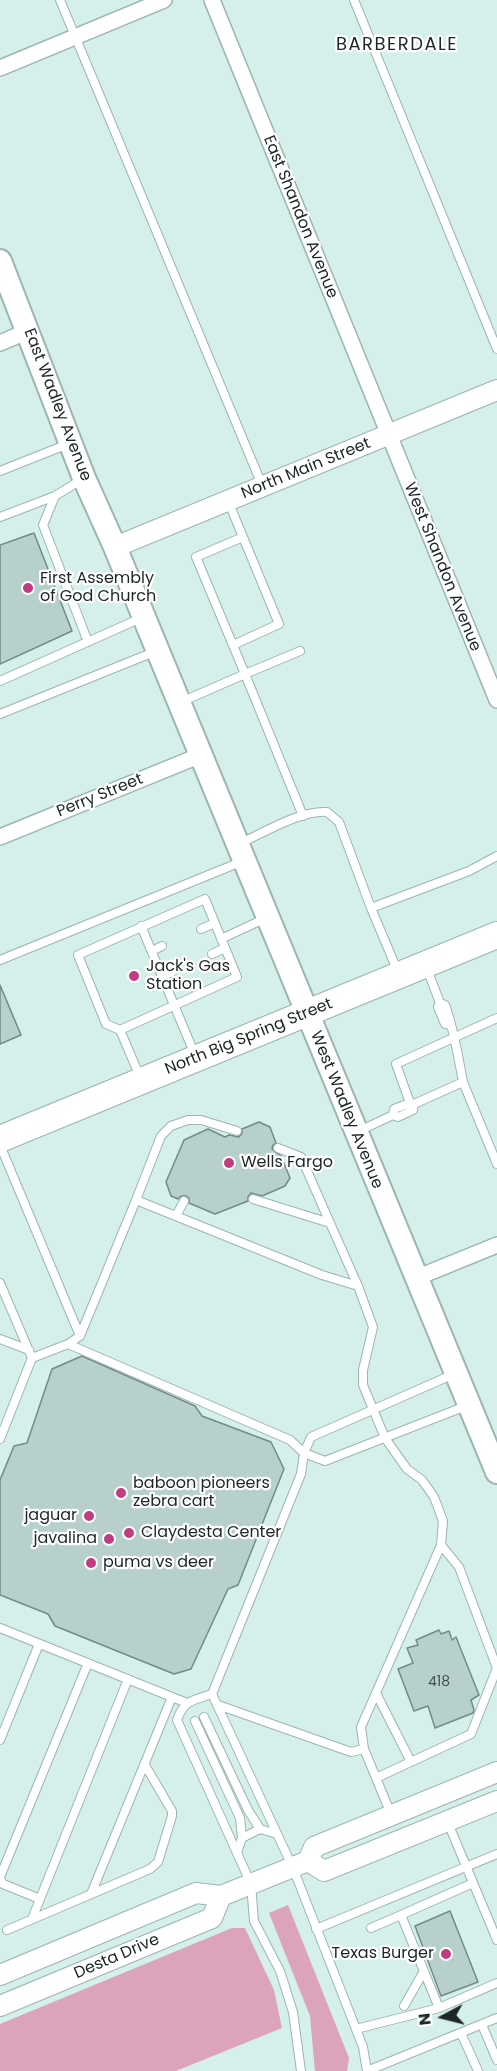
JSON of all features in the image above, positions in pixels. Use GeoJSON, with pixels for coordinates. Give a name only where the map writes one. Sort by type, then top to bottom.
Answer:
{"type":"FeatureCollection","features":[{"type":"Feature","properties":{"kind":"highway","name":"North Big Spring Street"},"geometry":{"type":"LineString","coordinates":[[0,1139],[497,935]]}},
{"type":"Feature","properties":{"kind":"main road","name":"East Wadley Avenue"},"geometry":{"type":"LineString","coordinates":[[0,261],[84,478],[115,547]]}},
{"type":"Feature","properties":{"kind":"main road","name":"West Wadley Avenue"},"geometry":{"type":"LineString","coordinates":[[115,547],[497,1472]]}},
{"type":"Feature","properties":{"kind":"street"},"geometry":{"type":"LineString","coordinates":[[0,68],[164,0]]}},
{"type":"Feature","properties":{"kind":"street","name":"East Shandon Avenue"},"geometry":{"type":"LineString","coordinates":[[212,0],[388,435]]}},
{"type":"Feature","properties":{"kind":"street"},"geometry":{"type":"LineString","coordinates":[[0,343],[28,331]]}},
{"type":"Feature","properties":{"kind":"street","name":"North Main Street"},"geometry":{"type":"LineString","coordinates":[[115,547],[497,390]]}},
{"type":"Feature","properties":{"kind":"street","name":"West Shandon Avenue"},"geometry":{"type":"LineString","coordinates":[[388,435],[497,700]]}},
{"type":"Feature","properties":{"kind":"street","name":"Perry Street"},"geometry":{"type":"LineString","coordinates":[[0,837],[201,754]]}},
{"type":"Feature","properties":{"kind":"street"},"geometry":{"type":"LineString","coordinates":[[416,1278],[497,1245]]}},
{"type":"Feature","properties":{"kind":"street","name":"Desta Drive"},"geometry":{"type":"LineString","coordinates":[[0,1975],[196,1893],[221,1896],[300,1865],[314,1847],[497,1772]]}},
{"type":"Feature","properties":{"kind":"street"},"geometry":{"type":"LineString","coordinates":[[300,1865],[324,1871],[497,1801]]}},
{"type":"Feature","properties":{"kind":"street","name":"Desta Drive"},"geometry":{"type":"LineString","coordinates":[[0,2006],[212,1918],[221,1896]]}},
{"type":"Feature","properties":{"kind":"lane"},"geometry":{"type":"LineString","coordinates":[[60,0],[263,486]]}},
{"type":"Feature","properties":{"kind":"lane"},"geometry":{"type":"LineString","coordinates":[[354,0],[497,349]]}},
{"type":"Feature","properties":{"kind":"lane"},"geometry":{"type":"LineString","coordinates":[[0,471],[71,443]]}},
{"type":"Feature","properties":{"kind":"lane"},"geometry":{"type":"LineString","coordinates":[[0,517],[55,496],[84,478]]}},
{"type":"Feature","properties":{"kind":"lane"},"geometry":{"type":"LineString","coordinates":[[55,496],[43,525],[88,642]]}},
{"type":"Feature","properties":{"kind":"lane"},"geometry":{"type":"LineString","coordinates":[[228,501],[279,624],[233,645]]}},
{"type":"Feature","properties":{"kind":"lane"},"geometry":{"type":"LineString","coordinates":[[243,537],[196,557],[303,816]]}},
{"type":"Feature","properties":{"kind":"lane"},"geometry":{"type":"LineString","coordinates":[[0,681],[144,617]]}},
{"type":"Feature","properties":{"kind":"lane"},"geometry":{"type":"LineString","coordinates":[[0,714],[158,650]]}},
{"type":"Feature","properties":{"kind":"lane"},"geometry":{"type":"LineString","coordinates":[[179,703],[300,651]]}},
{"type":"Feature","properties":{"kind":"lane"},"geometry":{"type":"LineString","coordinates":[[0,960],[241,852],[303,816],[318,811],[327,812],[339,822],[399,975]]}},
{"type":"Feature","properties":{"kind":"lane"},"geometry":{"type":"LineString","coordinates":[[371,908],[469,871],[497,856]]}},
{"type":"Feature","properties":{"kind":"lane"},"geometry":{"type":"LineString","coordinates":[[120,1030],[237,977],[206,899],[78,955],[106,1024],[120,1030],[142,1081]]}},
{"type":"Feature","properties":{"kind":"lane"},"geometry":{"type":"LineString","coordinates":[[221,939],[267,918]]}},
{"type":"Feature","properties":{"kind":"lane"},"geometry":{"type":"LineString","coordinates":[[201,929],[215,923]]}},
{"type":"Feature","properties":{"kind":"lane"},"geometry":{"type":"LineString","coordinates":[[141,926],[197,1059]]}},
{"type":"Feature","properties":{"kind":"lane"},"geometry":{"type":"LineString","coordinates":[[152,951],[162,946]]}},
{"type":"Feature","properties":{"kind":"lane"},"geometry":{"type":"LineString","coordinates":[[212,954],[225,948]]}},
{"type":"Feature","properties":{"kind":"lane"},"geometry":{"type":"LineString","coordinates":[[426,965],[440,1003],[445,1005],[451,1021],[463,1082],[497,1164]]}},
{"type":"Feature","properties":{"kind":"lane"},"geometry":{"type":"LineString","coordinates":[[162,976],[172,972]]}},
{"type":"Feature","properties":{"kind":"lane"},"geometry":{"type":"LineString","coordinates":[[355,1132],[393,1115],[398,1116],[413,1110],[396,1064],[497,1018]]}},
{"type":"Feature","properties":{"kind":"lane"},"geometry":{"type":"LineString","coordinates":[[412,1103],[463,1082]]}},
{"type":"Feature","properties":{"kind":"lane"},"geometry":{"type":"LineString","coordinates":[[0,1339],[30,1354],[68,1344],[80,1336],[161,1136],[171,1126],[188,1120],[201,1120],[237,1131]]}},
{"type":"Feature","properties":{"kind":"lane"},"geometry":{"type":"LineString","coordinates":[[0,1144],[80,1336]]}},
{"type":"Feature","properties":{"kind":"lane"},"geometry":{"type":"LineString","coordinates":[[278,1148],[301,1157],[358,1286],[373,1327],[363,1370],[363,1385],[385,1438],[407,1469],[422,1480],[434,1497],[443,1521],[441,1545],[361,1727],[364,1749],[392,1815]]}},
{"type":"Feature","properties":{"kind":"lane"},"geometry":{"type":"LineString","coordinates":[[253,1199],[330,1223]]}},
{"type":"Feature","properties":{"kind":"lane"},"geometry":{"type":"LineString","coordinates":[[136,1200],[322,1275],[358,1286]]}},
{"type":"Feature","properties":{"kind":"lane"},"geometry":{"type":"LineString","coordinates":[[176,1216],[184,1201]]}},
{"type":"Feature","properties":{"kind":"lane"},"geometry":{"type":"LineString","coordinates":[[0,1283],[30,1354],[0,1439]]}},
{"type":"Feature","properties":{"kind":"lane"},"geometry":{"type":"LineString","coordinates":[[68,1344],[290,1440],[304,1453],[325,1461],[469,1405]]}},
{"type":"Feature","properties":{"kind":"lane"},"geometry":{"type":"LineString","coordinates":[[301,2071],[293,2012],[280,1971],[254,1921],[251,1884],[177,1720],[181,1708],[187,1703],[212,1694],[301,1474],[304,1453],[311,1437],[455,1373]]}},
{"type":"Feature","properties":{"kind":"lane"},"geometry":{"type":"LineString","coordinates":[[376,1778],[471,1734],[497,1668],[459,1567],[441,1545]]}},
{"type":"Feature","properties":{"kind":"lane"},"geometry":{"type":"LineString","coordinates":[[0,1628],[187,1703]]}},
{"type":"Feature","properties":{"kind":"lane"},"geometry":{"type":"LineString","coordinates":[[0,1740],[39,1644]]}},
{"type":"Feature","properties":{"kind":"lane"},"geometry":{"type":"LineString","coordinates":[[40,1899],[3,1884],[0,1878],[88,1663]]}},
{"type":"Feature","properties":{"kind":"lane"},"geometry":{"type":"LineString","coordinates":[[32,1919],[128,1679]]}},
{"type":"Feature","properties":{"kind":"lane"},"geometry":{"type":"LineString","coordinates":[[376,1693],[411,1762]]}},
{"type":"Feature","properties":{"kind":"lane"},"geometry":{"type":"LineString","coordinates":[[212,1694],[277,1834],[300,1865],[315,1929],[365,2053],[367,2071],[497,2018]]}},
{"type":"Feature","properties":{"kind":"lane"},"geometry":{"type":"LineString","coordinates":[[91,1894],[172,1697]]}},
{"type":"Feature","properties":{"kind":"lane"},"geometry":{"type":"LineString","coordinates":[[219,1705],[351,1752],[364,1749]]}},
{"type":"Feature","properties":{"kind":"lane"},"geometry":{"type":"LineString","coordinates":[[204,1716],[248,1810],[260,1829],[277,1834]]}},
{"type":"Feature","properties":{"kind":"lane"},"geometry":{"type":"LineString","coordinates":[[195,1721],[240,1818],[242,1838],[237,1853]]}},
{"type":"Feature","properties":{"kind":"lane"},"geometry":{"type":"LineString","coordinates":[[7,1930],[150,1869],[158,1862],[172,1811],[145,1765]]}},
{"type":"Feature","properties":{"kind":"lane"},"geometry":{"type":"LineString","coordinates":[[448,1821],[497,1940]]}},
{"type":"Feature","properties":{"kind":"lane"},"geometry":{"type":"LineString","coordinates":[[242,1838],[260,1829]]}},
{"type":"Feature","properties":{"kind":"lane"},"geometry":{"type":"LineString","coordinates":[[315,1929],[497,1854]]}},
{"type":"Feature","properties":{"kind":"lane"},"geometry":{"type":"LineString","coordinates":[[371,1928],[473,1883]]}},
{"type":"Feature","properties":{"kind":"lane"},"geometry":{"type":"LineString","coordinates":[[401,1915],[439,2008]]}},
{"type":"Feature","properties":{"kind":"lane"},"geometry":{"type":"LineString","coordinates":[[404,2006],[424,1971]]}},
{"type":"Feature","properties":{"kind":"lane"},"geometry":{"type":"LineString","coordinates":[[356,2029],[439,2008],[497,1983]]}},
{"type":"Feature","properties":{"kind":"lane"},"geometry":{"type":"LineString","coordinates":[[482,2025],[497,2060]]}},
{"type":"Feature","properties":{"kind":"lane"},"geometry":{"type":"LineString","coordinates":[[461,2033],[478,2071]]}},
{"type":"Feature","properties":{"kind":"shaded area"},"geometry":{"type":"Polygon","coordinates":[[[288,1905],[349,2058],[347,2071],[315,2071],[310,2016],[269,1913],[288,1905]]]}},
{"type":"Feature","properties":{"kind":"shaded area"},"geometry":{"type":"Polygon","coordinates":[[[232,1928],[245,1928],[274,1990],[282,2028],[176,2071],[0,2071],[0,2024],[232,1928]]]}},
{"type":"Feature","properties":{"kind":"building","name":"First Assembly of God Church"},"geometry":{"type":"Polygon","coordinates":[[[34,533],[72,631],[0,664],[0,545],[34,533]]]}},
{"type":"Feature","properties":{"kind":"building"},"geometry":{"type":"Polygon","coordinates":[[[0,985],[21,1035],[0,1044],[0,985]]]}},
{"type":"Feature","properties":{"kind":"building","name":"Wells Fargo"},"geometry":{"type":"Polygon","coordinates":[[[259,1122],[270,1127],[276,1143],[272,1149],[281,1156],[290,1178],[285,1186],[262,1196],[251,1193],[248,1201],[215,1214],[189,1203],[189,1198],[186,1196],[178,1199],[171,1196],[166,1182],[184,1140],[208,1129],[225,1137],[229,1135],[239,1137],[242,1129],[259,1122]]]}},
{"type":"Feature","properties":{"kind":"building","name":"Claydesta Center"},"geometry":{"type":"Polygon","coordinates":[[[82,1356],[195,1406],[202,1416],[271,1442],[284,1469],[238,1585],[228,1589],[191,1669],[174,1674],[55,1626],[48,1614],[0,1595],[0,1480],[14,1446],[27,1443],[52,1369],[82,1356]]]}},
{"type":"Feature","properties":{"kind":"building"},"geometry":{"type":"Polygon","coordinates":[[[439,1630],[441,1634],[449,1631],[452,1640],[456,1637],[479,1695],[471,1700],[473,1713],[435,1728],[428,1706],[414,1711],[398,1669],[413,1663],[407,1648],[418,1645],[416,1640],[439,1630]]]}},
{"type":"Feature","properties":{"kind":"building","name":"Texas Burger"},"geometry":{"type":"Polygon","coordinates":[[[450,1911],[478,1982],[441,1996],[415,1926],[450,1911]]]}},
{"type":"Feature","properties":{"kind":"place","name":"First Assembly of God Church"},"geometry":{"type":"Point","coordinates":[28,588]}},
{"type":"Feature","properties":{"kind":"place","name":"Jack's Gas Station"},"geometry":{"type":"Point","coordinates":[134,976]}},
{"type":"Feature","properties":{"kind":"place","name":"Wells Fargo"},"geometry":{"type":"Point","coordinates":[229,1163]}},
{"type":"Feature","properties":{"kind":"place","name":"baboon pioneers zebra cart"},"geometry":{"type":"Point","coordinates":[121,1493]}},
{"type":"Feature","properties":{"kind":"place","name":"jaguar"},"geometry":{"type":"Point","coordinates":[89,1516]}},
{"type":"Feature","properties":{"kind":"place","name":"Claydesta Center"},"geometry":{"type":"Point","coordinates":[129,1533]}},
{"type":"Feature","properties":{"kind":"place","name":"javalina"},"geometry":{"type":"Point","coordinates":[109,1539]}},
{"type":"Feature","properties":{"kind":"place","name":"puma vs deer"},"geometry":{"type":"Point","coordinates":[91,1563]}},
{"type":"Feature","properties":{"kind":"place","name":"Texas Burger"},"geometry":{"type":"Point","coordinates":[446,1954]}},
{"type":"Feature","properties":{"kind":"district","name":"BARBERDALE"},"geometry":{"type":"Point","coordinates":[397,45]}}]}
